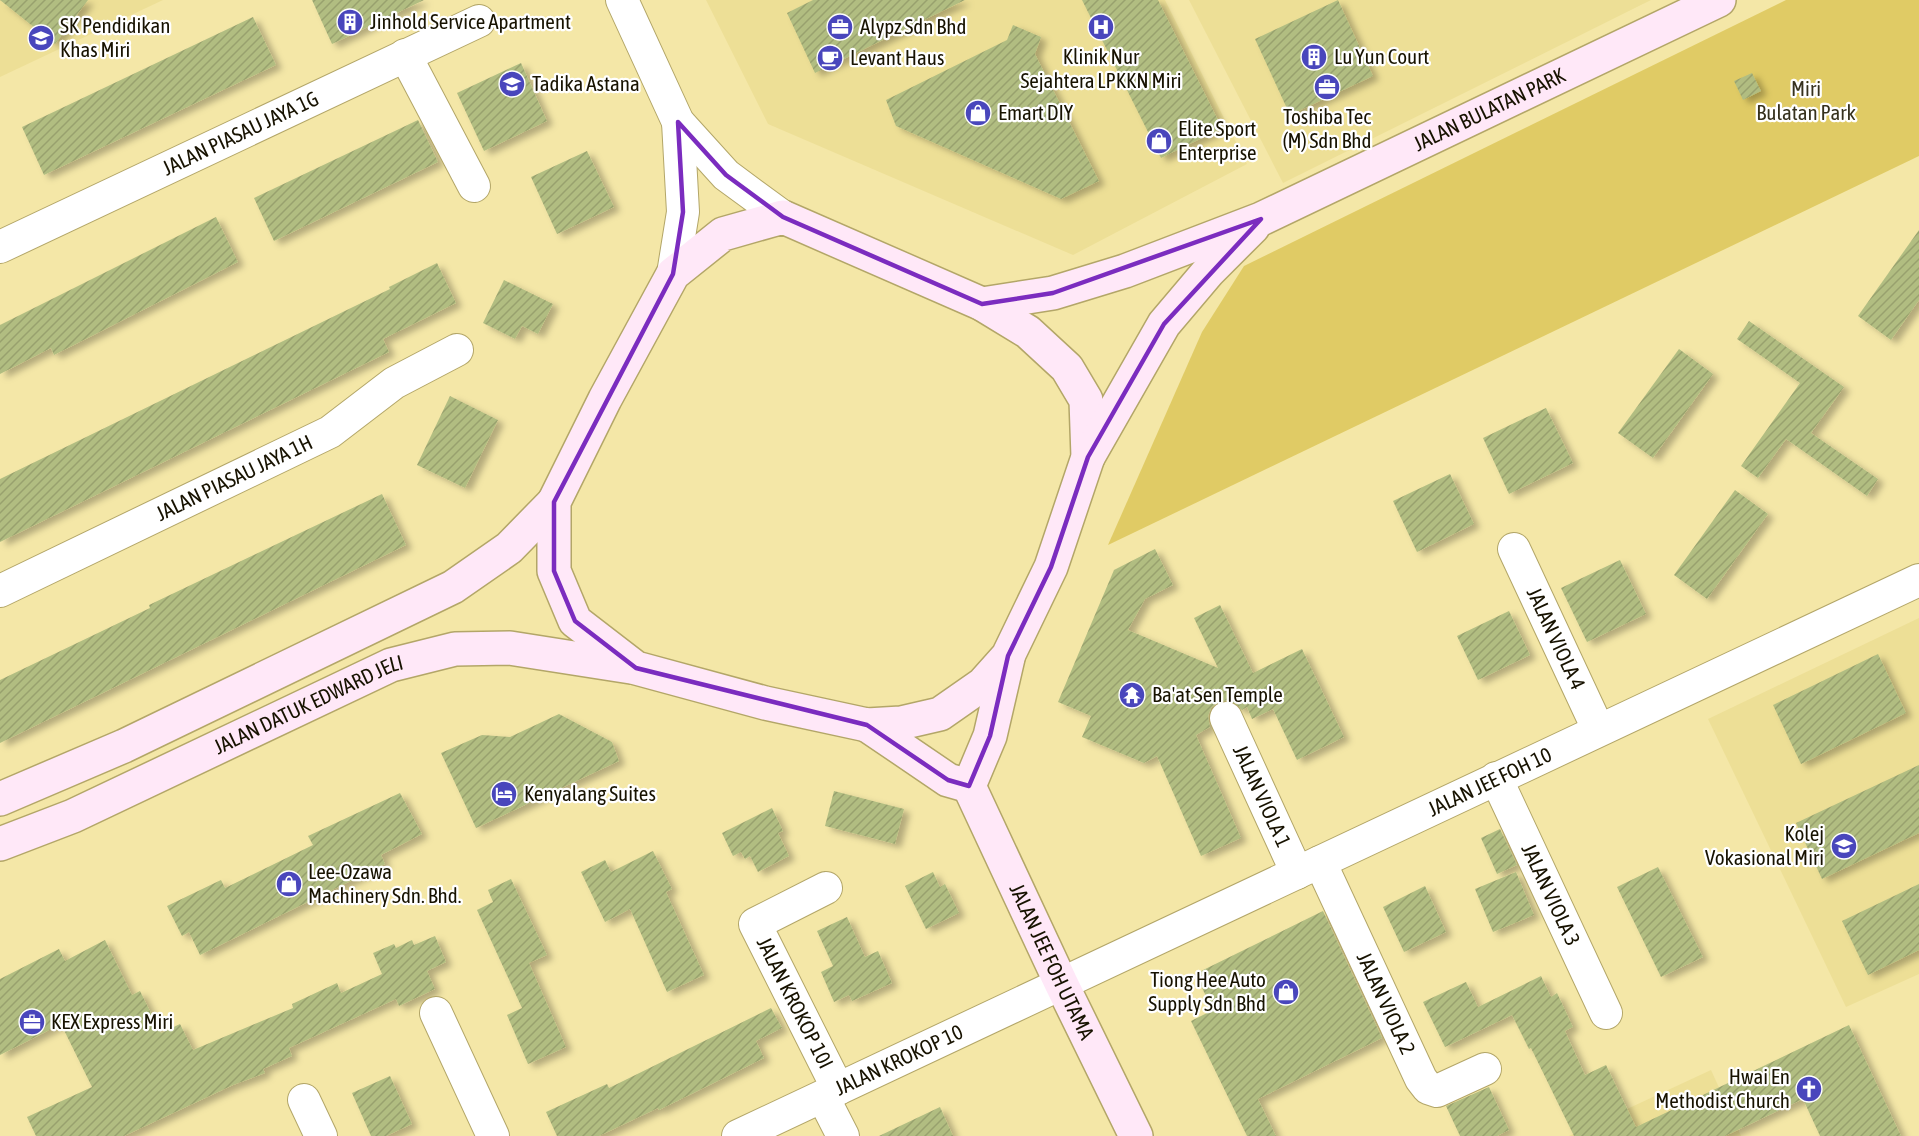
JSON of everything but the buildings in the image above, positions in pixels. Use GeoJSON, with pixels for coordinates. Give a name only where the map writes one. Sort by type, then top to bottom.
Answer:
{"type":"FeatureCollection","features":[{"type":"Feature","properties":{"kind":"street"},"geometry":{"type":"LineString","coordinates":[[622,0],[678,122],[726,175],[783,217],[982,304],[1028,332],[1067,368],[1086,400],[1088,457]]}},
{"type":"Feature","properties":{"kind":"street","name":"JALAN BULATAN PARK"},"geometry":{"type":"LineString","coordinates":[[1261,219],[1719,0]]}},
{"type":"Feature","properties":{"kind":"street","name":"JALAN PIASAU JAYA 1G"},"geometry":{"type":"LineString","coordinates":[[0,247],[479,21]]}},
{"type":"Feature","properties":{"kind":"street"},"geometry":{"type":"LineString","coordinates":[[405,55],[474,186]]}},
{"type":"Feature","properties":{"kind":"street"},"geometry":{"type":"LineString","coordinates":[[636,668],[575,621],[554,571],[554,502],[605,399],[673,274],[683,212],[678,122]]}},
{"type":"Feature","properties":{"kind":"street"},"geometry":{"type":"LineString","coordinates":[[673,274],[723,234],[783,217]]}},
{"type":"Feature","properties":{"kind":"street"},"geometry":{"type":"LineString","coordinates":[[982,304],[1053,293],[1125,271],[1261,219]]}},
{"type":"Feature","properties":{"kind":"street"},"geometry":{"type":"LineString","coordinates":[[867,725],[948,780],[969,786],[990,736],[1008,656],[1051,567],[1088,457],[1164,324],[1208,272],[1261,219]]}},
{"type":"Feature","properties":{"kind":"street","name":"JALAN PIASAU JAYA 1H"},"geometry":{"type":"LineString","coordinates":[[0,591],[330,432],[394,383],[458,350]]}},
{"type":"Feature","properties":{"kind":"street","name":"JALAN DATUK EDWARD JELI"},"geometry":{"type":"LineString","coordinates":[[0,799],[124,746],[453,586],[509,548],[554,502]]}},
{"type":"Feature","properties":{"kind":"street","name":"JALAN VIOLA 4"},"geometry":{"type":"LineString","coordinates":[[1514,549],[1598,729]]}},
{"type":"Feature","properties":{"kind":"street","name":"JALAN JEE FOH 10"},"geometry":{"type":"LineString","coordinates":[[1061,983],[1919,579]]}},
{"type":"Feature","properties":{"kind":"street","name":"JALAN DATUK EDWARD JELI"},"geometry":{"type":"LineString","coordinates":[[0,844],[73,816],[391,665],[455,649],[510,648],[636,668],[765,703],[867,725]]}},
{"type":"Feature","properties":{"kind":"street"},"geometry":{"type":"LineString","coordinates":[[867,725],[902,723],[940,714],[983,684],[1008,656]]}},
{"type":"Feature","properties":{"kind":"street","name":"JALAN VIOLA 1"},"geometry":{"type":"LineString","coordinates":[[1226,718],[1308,867]]}},
{"type":"Feature","properties":{"kind":"street","name":"JALAN VIOLA 3"},"geometry":{"type":"LineString","coordinates":[[1496,778],[1606,1013]]}},
{"type":"Feature","properties":{"kind":"street","name":"JALAN JEE FOH UTAMA"},"geometry":{"type":"LineString","coordinates":[[969,786],[1061,983],[1136,1136]]}},
{"type":"Feature","properties":{"kind":"street","name":"JALAN VIOLA 2"},"geometry":{"type":"LineString","coordinates":[[1308,867],[1421,1079],[1428,1088],[1437,1091],[1485,1069]]}},
{"type":"Feature","properties":{"kind":"street","name":"JALAN KROKOP 10I"},"geometry":{"type":"LineString","coordinates":[[826,888],[755,924],[831,1093]]}},
{"type":"Feature","properties":{"kind":"street","name":"JALAN KROKOP 10"},"geometry":{"type":"LineString","coordinates":[[738,1136],[1061,983]]}},
{"type":"Feature","properties":{"kind":"street"},"geometry":{"type":"LineString","coordinates":[[436,1013],[494,1136]]}},
{"type":"Feature","properties":{"kind":"street"},"geometry":{"type":"LineString","coordinates":[[831,1093],[843,1136]]}},
{"type":"Feature","properties":{"kind":"street"},"geometry":{"type":"LineString","coordinates":[[304,1100],[321,1136]]}},
{"type":"Feature","properties":{"kind":"highlighted area"},"geometry":{"type":"Polygon","coordinates":[[[678,122],[726,175],[783,217],[982,304],[1053,293],[1261,219],[1164,324],[1088,457],[1051,567],[1008,656],[990,736],[969,786],[948,780],[867,725],[636,668],[575,621],[554,571],[554,502],[673,274],[683,212],[678,122]]]}},
{"type":"Feature","properties":{"kind":"shaded area","name":"SK Pendidikan Khas Miri"},"geometry":{"type":"Polygon","coordinates":[[[0,0],[163,0],[0,77],[0,0]]]}},
{"type":"Feature","properties":{"kind":"shaded area"},"geometry":{"type":"Polygon","coordinates":[[[706,0],[1165,0],[1247,164],[1073,255],[768,124],[706,0]]]}},
{"type":"Feature","properties":{"kind":"shaded area"},"geometry":{"type":"Polygon","coordinates":[[[1189,0],[1651,0],[1283,183],[1189,0]]]}},
{"type":"Feature","properties":{"kind":"shaded area","name":"Kolej Vokasional Miri"},"geometry":{"type":"Polygon","coordinates":[[[1919,618],[1919,974],[1846,1007],[1708,719],[1919,618]]]}},
{"type":"Feature","properties":{"kind":"shaded area"},"geometry":{"type":"Polygon","coordinates":[[[1711,1070],[1741,1136],[1569,1136],[1711,1070]]]}},
{"type":"Feature","properties":{"kind":"green space","name":"Miri Bulatan Park"},"geometry":{"type":"Polygon","coordinates":[[[1786,0],[1919,0],[1919,156],[1108,545],[1202,332],[1244,266],[1786,0]]]}},
{"type":"Feature","properties":{"kind":"place","name":"Jinhold Service Apartment"},"geometry":{"type":"Point","coordinates":[350,22]}},
{"type":"Feature","properties":{"kind":"place","name":"Alypz Sdn Bhd"},"geometry":{"type":"Point","coordinates":[840,27]}},
{"type":"Feature","properties":{"kind":"place","name":"Klinik Nur Sejahtera LPKKN Miri"},"geometry":{"type":"Point","coordinates":[1101,27]}},
{"type":"Feature","properties":{"kind":"place","name":"SK Pendidikan Khas Miri"},"geometry":{"type":"Point","coordinates":[41,38]}},
{"type":"Feature","properties":{"kind":"place","name":"Lu Yun Court"},"geometry":{"type":"Point","coordinates":[1314,57]}},
{"type":"Feature","properties":{"kind":"place","name":"Levant Haus"},"geometry":{"type":"Point","coordinates":[830,58]}},
{"type":"Feature","properties":{"kind":"place","name":"Tadika Astana"},"geometry":{"type":"Point","coordinates":[512,84]}},
{"type":"Feature","properties":{"kind":"place","name":"Toshiba Tec (M) Sdn Bhd"},"geometry":{"type":"Point","coordinates":[1327,87]}},
{"type":"Feature","properties":{"kind":"place","name":"Emart DIY"},"geometry":{"type":"Point","coordinates":[978,113]}},
{"type":"Feature","properties":{"kind":"place","name":"Elite Sport Enterprise"},"geometry":{"type":"Point","coordinates":[1159,141]}},
{"type":"Feature","properties":{"kind":"place","name":"Ba'at Sen Temple"},"geometry":{"type":"Point","coordinates":[1132,695]}},
{"type":"Feature","properties":{"kind":"place","name":"Kenyalang Suites"},"geometry":{"type":"Point","coordinates":[504,794]}},
{"type":"Feature","properties":{"kind":"place","name":"Kolej Vokasional Miri"},"geometry":{"type":"Point","coordinates":[1844,846]}},
{"type":"Feature","properties":{"kind":"place","name":"Lee-Ozawa Machinery Sdn. Bhd."},"geometry":{"type":"Point","coordinates":[289,884]}},
{"type":"Feature","properties":{"kind":"place","name":"Tiong Hee Auto Supply Sdn Bhd"},"geometry":{"type":"Point","coordinates":[1286,992]}},
{"type":"Feature","properties":{"kind":"place","name":"KEX Express Miri"},"geometry":{"type":"Point","coordinates":[32,1022]}},
{"type":"Feature","properties":{"kind":"place","name":"Hwai En Methodist Church"},"geometry":{"type":"Point","coordinates":[1809,1089]}}]}
